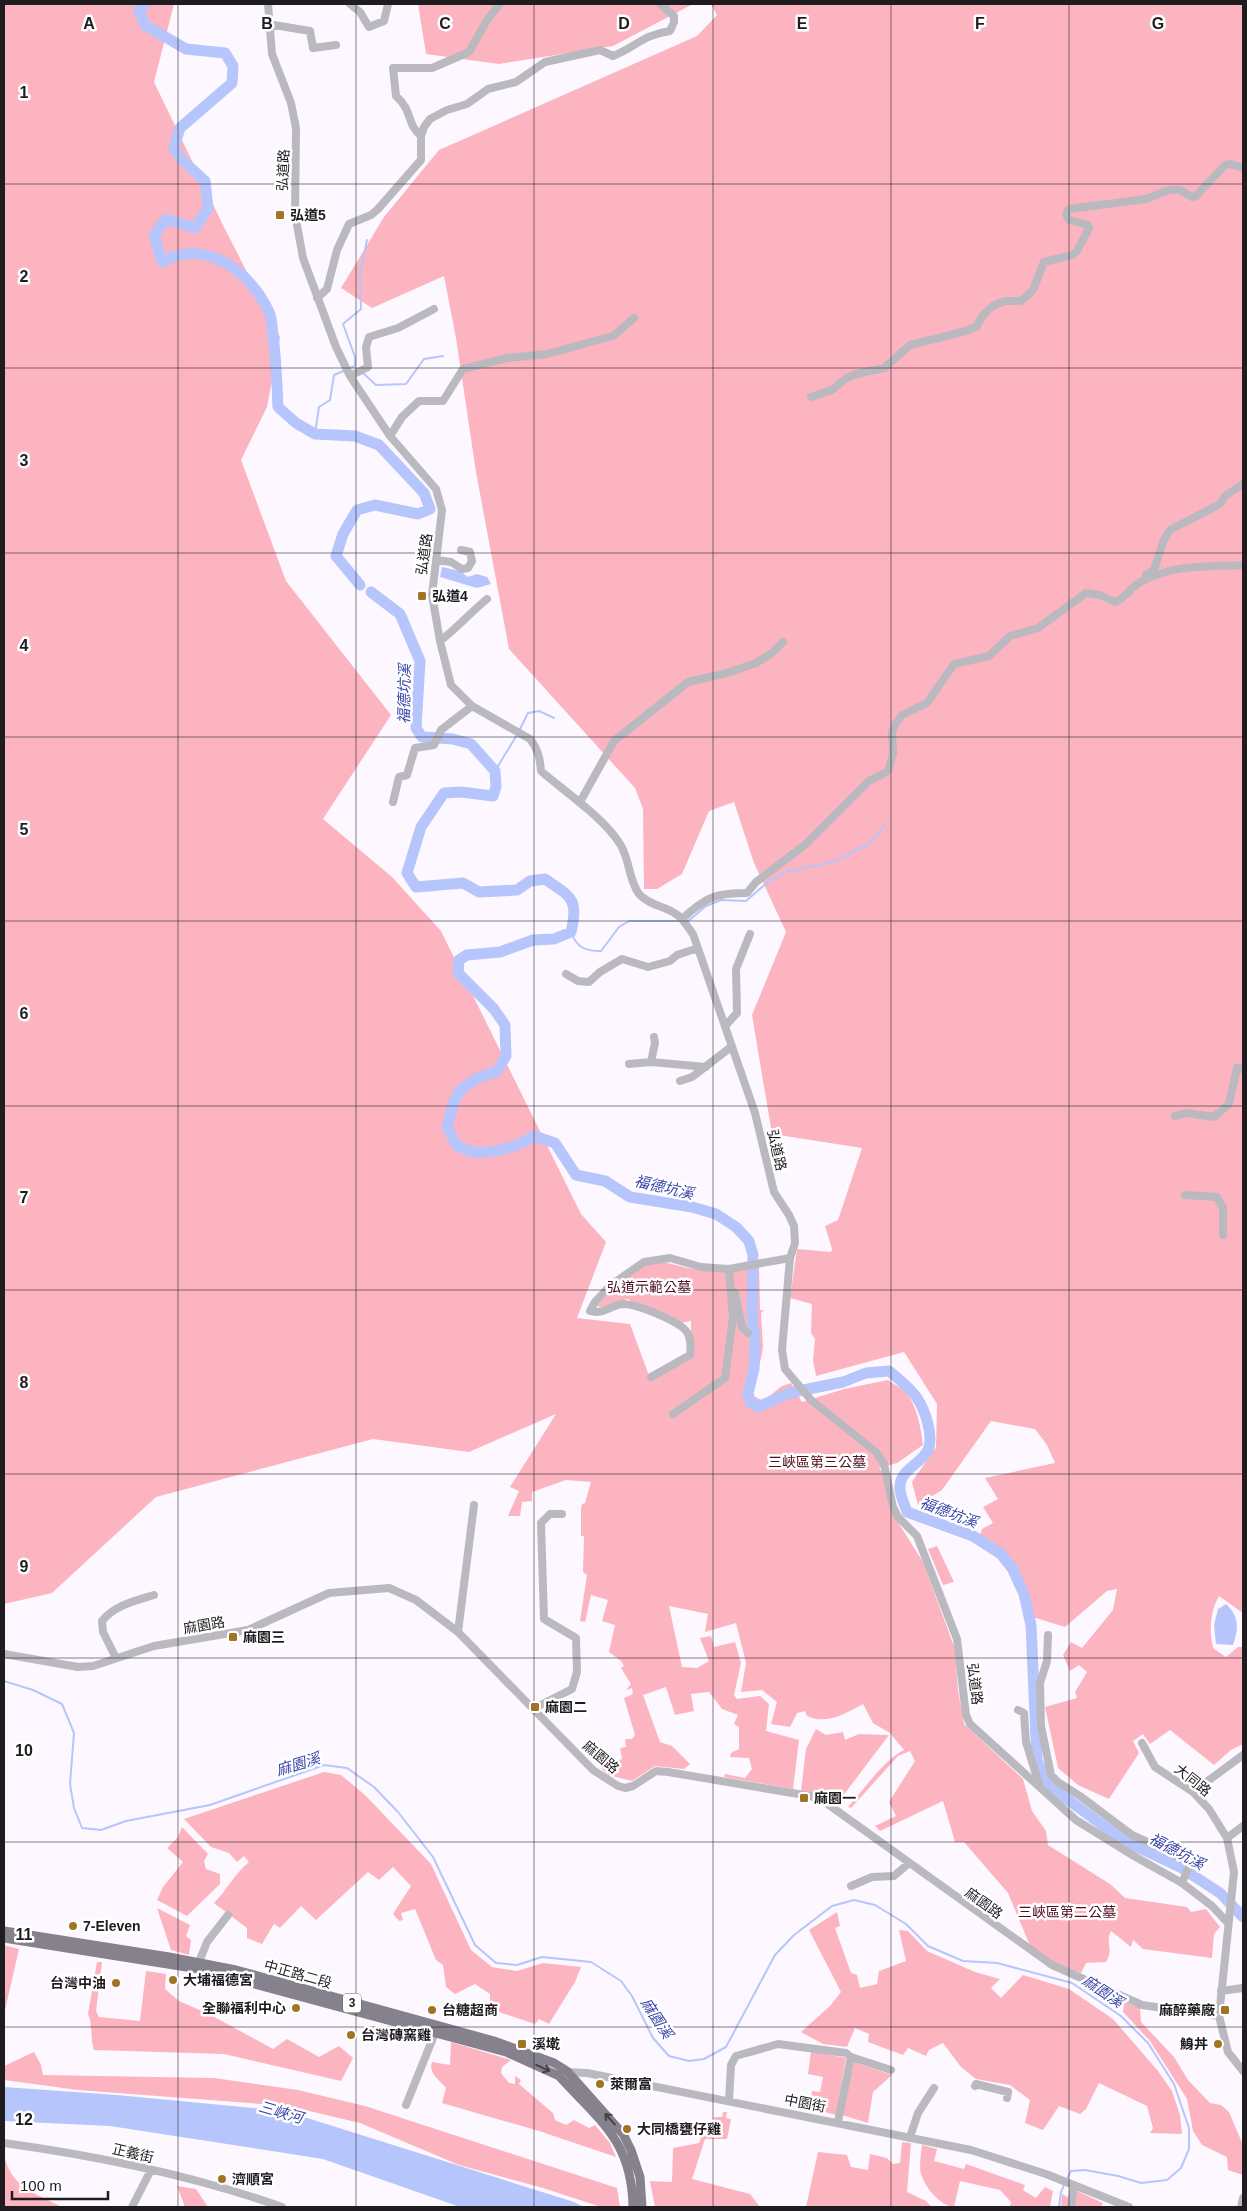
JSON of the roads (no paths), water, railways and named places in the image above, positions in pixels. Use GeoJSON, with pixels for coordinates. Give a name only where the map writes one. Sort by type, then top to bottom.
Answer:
{"type":"FeatureCollection","features":[{"type":"Feature","properties":{"kind":"main road","name":"中正路二段"},"geometry":{"type":"LineString","coordinates":[[4,1931],[199,1962],[494,2041],[527,2052],[563,2074],[623,2134],[631,2150],[640,2177],[642,2207]]}},
{"type":"Feature","properties":{"kind":"main road","name":"中正路二段"},"geometry":{"type":"LineString","coordinates":[[4,1938],[199,1969],[506,2052],[563,2074],[614,2136],[626,2158],[632,2184],[633,2207]]}},
{"type":"Feature","properties":{"kind":"street","name":"弘道路"},"geometry":{"type":"LineString","coordinates":[[268,4],[268,24],[272,54],[291,103],[296,128],[295,214],[303,258],[343,364],[354,373],[390,436],[436,489],[440,499],[442,521],[432,596],[440,641],[451,685],[472,706],[519,733],[536,746],[541,770],[580,802],[622,846],[638,892],[650,904],[676,914],[693,934],[710,988],[726,1025],[731,1047],[755,1113],[774,1192],[794,1226],[795,1243],[790,1258],[782,1350],[785,1369],[811,1400],[876,1452],[886,1470],[893,1508],[898,1518],[917,1536],[957,1639],[966,1715],[970,1724],[1076,1820],[1134,1856],[1184,1880],[1228,1923]]}},
{"type":"Feature","properties":{"kind":"street"},"geometry":{"type":"LineString","coordinates":[[350,4],[360,12],[370,27],[384,21],[388,4]]}},
{"type":"Feature","properties":{"kind":"street"},"geometry":{"type":"LineString","coordinates":[[317,298],[327,288],[337,250],[349,224],[371,215],[378,209],[421,160],[421,136],[424,127],[430,119],[447,110],[467,104],[488,89],[516,82],[545,62],[600,50],[613,56],[653,33],[670,31],[674,22],[674,16],[660,4]]}},
{"type":"Feature","properties":{"kind":"street"},"geometry":{"type":"LineString","coordinates":[[421,136],[411,126],[406,105],[396,96],[393,68],[432,68],[470,52],[487,20],[499,5]]}},
{"type":"Feature","properties":{"kind":"street"},"geometry":{"type":"LineString","coordinates":[[268,24],[310,31],[313,48],[336,45]]}},
{"type":"Feature","properties":{"kind":"street"},"geometry":{"type":"LineString","coordinates":[[811,396],[832,390],[845,379],[856,374],[884,368],[910,345],[966,331],[977,326],[983,315],[993,306],[1005,301],[1021,301],[1027,296],[1038,280],[1044,262],[1072,255],[1078,251],[1089,228],[1088,225],[1069,220],[1066,214],[1069,209],[1146,199],[1169,190],[1180,190],[1192,197],[1196,196],[1225,165],[1231,164],[1243,168]]}},
{"type":"Feature","properties":{"kind":"street"},"geometry":{"type":"LineString","coordinates":[[354,373],[368,367],[366,347],[369,337],[398,328],[434,308]]}},
{"type":"Feature","properties":{"kind":"street"},"geometry":{"type":"LineString","coordinates":[[390,436],[402,417],[419,402],[443,401],[463,369],[507,358],[547,354],[613,336],[634,318]]}},
{"type":"Feature","properties":{"kind":"street"},"geometry":{"type":"LineString","coordinates":[[684,922],[708,897],[723,893],[747,893],[756,882],[806,844],[870,781],[888,770],[893,754],[892,732],[895,725],[902,716],[927,703],[954,664],[989,656],[1010,636],[1038,628],[1086,593],[1100,595],[1115,602],[1120,600],[1143,576],[1154,570],[1163,542],[1170,530],[1220,504],[1225,496],[1243,484]]}},
{"type":"Feature","properties":{"kind":"street"},"geometry":{"type":"LineString","coordinates":[[436,560],[451,562],[462,569],[468,568],[472,561],[470,552],[461,550]]}},
{"type":"Feature","properties":{"kind":"street"},"geometry":{"type":"LineString","coordinates":[[1140,581],[1171,569],[1243,565]]}},
{"type":"Feature","properties":{"kind":"street"},"geometry":{"type":"LineString","coordinates":[[440,641],[458,627],[468,614],[487,599]]}},
{"type":"Feature","properties":{"kind":"street"},"geometry":{"type":"LineString","coordinates":[[580,802],[614,741],[688,682],[756,664],[772,653],[783,642]]}},
{"type":"Feature","properties":{"kind":"street"},"geometry":{"type":"LineString","coordinates":[[393,802],[399,778],[407,775],[415,748],[434,745],[441,730],[472,706]]}},
{"type":"Feature","properties":{"kind":"street"},"geometry":{"type":"LineString","coordinates":[[726,1025],[736,1012],[734,986],[736,969],[750,934]]}},
{"type":"Feature","properties":{"kind":"street"},"geometry":{"type":"LineString","coordinates":[[566,974],[578,981],[589,982],[600,972],[622,959],[648,967],[670,962],[677,954],[698,948]]}},
{"type":"Feature","properties":{"kind":"street"},"geometry":{"type":"LineString","coordinates":[[650,1062],[655,1043],[654,1037]]}},
{"type":"Feature","properties":{"kind":"street"},"geometry":{"type":"LineString","coordinates":[[680,1081],[692,1077],[731,1047]]}},
{"type":"Feature","properties":{"kind":"street"},"geometry":{"type":"LineString","coordinates":[[630,1064],[650,1062],[706,1066]]}},
{"type":"Feature","properties":{"kind":"street"},"geometry":{"type":"LineString","coordinates":[[1175,1116],[1186,1113],[1214,1117],[1229,1104],[1237,1068],[1243,1069]]}},
{"type":"Feature","properties":{"kind":"street"},"geometry":{"type":"LineString","coordinates":[[1185,1195],[1217,1198],[1223,1208],[1224,1235]]}},
{"type":"Feature","properties":{"kind":"street"},"geometry":{"type":"LineString","coordinates":[[651,1377],[690,1355],[690,1339],[685,1330],[672,1321],[636,1306],[622,1304],[598,1313],[590,1312],[595,1302],[610,1285],[644,1262],[670,1258],[701,1267],[729,1269],[790,1258]]}},
{"type":"Feature","properties":{"kind":"street"},"geometry":{"type":"LineString","coordinates":[[673,1414],[724,1378],[733,1317],[729,1269]]}},
{"type":"Feature","properties":{"kind":"street"},"geometry":{"type":"LineString","coordinates":[[731,1285],[735,1292],[742,1327],[748,1333]]}},
{"type":"Feature","properties":{"kind":"street"},"geometry":{"type":"LineString","coordinates":[[458,1632],[474,1505]]}},
{"type":"Feature","properties":{"kind":"street"},"geometry":{"type":"LineString","coordinates":[[533,1709],[572,1689],[577,1672],[576,1638],[544,1619],[541,1523],[550,1514],[562,1514]]}},
{"type":"Feature","properties":{"kind":"street","name":"麻園路"},"geometry":{"type":"LineString","coordinates":[[4,1654],[78,1667],[93,1666],[154,1646],[248,1630],[329,1593],[389,1588],[416,1600],[458,1632],[593,1770],[618,1786],[633,1786],[656,1771],[810,1796],[832,1806],[908,1864],[1052,1965],[1142,2005],[1219,2016]]}},
{"type":"Feature","properties":{"kind":"street"},"geometry":{"type":"LineString","coordinates":[[116,1658],[103,1632],[102,1621],[109,1612],[123,1605],[154,1595]]}},
{"type":"Feature","properties":{"kind":"street"},"geometry":{"type":"LineString","coordinates":[[1048,1635],[1047,1661],[1040,1683],[1041,1726],[1051,1775],[1132,1835],[1191,1862],[1184,1880]]}},
{"type":"Feature","properties":{"kind":"street"},"geometry":{"type":"LineString","coordinates":[[1018,1710],[1024,1713],[1026,1742],[1039,1786]]}},
{"type":"Feature","properties":{"kind":"street","name":"大同路"},"geometry":{"type":"LineString","coordinates":[[1142,1743],[1155,1767],[1193,1792],[1209,1809],[1227,1838],[1234,1872],[1228,1923]]}},
{"type":"Feature","properties":{"kind":"street"},"geometry":{"type":"LineString","coordinates":[[1193,1792],[1243,1755]]}},
{"type":"Feature","properties":{"kind":"street"},"geometry":{"type":"LineString","coordinates":[[1227,1838],[1243,1826]]}},
{"type":"Feature","properties":{"kind":"street"},"geometry":{"type":"LineString","coordinates":[[850,1886],[872,1877],[894,1876],[908,1864]]}},
{"type":"Feature","properties":{"kind":"street"},"geometry":{"type":"LineString","coordinates":[[1234,1872],[1243,1871]]}},
{"type":"Feature","properties":{"kind":"street"},"geometry":{"type":"LineString","coordinates":[[199,1962],[207,1942],[228,1915]]}},
{"type":"Feature","properties":{"kind":"street"},"geometry":{"type":"LineString","coordinates":[[1228,1923],[1219,2016],[1228,2052],[1243,2071]]}},
{"type":"Feature","properties":{"kind":"street"},"geometry":{"type":"LineString","coordinates":[[1221,1991],[1243,1988]]}},
{"type":"Feature","properties":{"kind":"street"},"geometry":{"type":"LineString","coordinates":[[406,2105],[435,2033]]}},
{"type":"Feature","properties":{"kind":"street"},"geometry":{"type":"LineString","coordinates":[[729,2101],[731,2065],[736,2056],[778,2044],[846,2052],[851,2057],[891,2070]]}},
{"type":"Feature","properties":{"kind":"street"},"geometry":{"type":"LineString","coordinates":[[838,2122],[851,2057]]}},
{"type":"Feature","properties":{"kind":"street","name":"中園街"},"geometry":{"type":"LineString","coordinates":[[563,2074],[587,2073],[971,2150],[1074,2185]]}},
{"type":"Feature","properties":{"kind":"street"},"geometry":{"type":"LineString","coordinates":[[975,2086],[976,2084],[1008,2092],[1007,2098]]}},
{"type":"Feature","properties":{"kind":"street"},"geometry":{"type":"LineString","coordinates":[[910,2138],[918,2113],[934,2088]]}},
{"type":"Feature","properties":{"kind":"street","name":"正義街"},"geometry":{"type":"LineString","coordinates":[[4,2143],[97,2157],[151,2170],[282,2207]]}},
{"type":"Feature","properties":{"kind":"street"},"geometry":{"type":"LineString","coordinates":[[132,2207],[151,2170]]}},
{"type":"Feature","properties":{"kind":"street"},"geometry":{"type":"LineString","coordinates":[[1071,2207],[1074,2185],[1129,2207]]}},
{"type":"Feature","properties":{"kind":"street"},"geometry":{"type":"LineString","coordinates":[[1241,2207],[1243,2198]]}},
{"type":"Feature","properties":{"kind":"water"},"geometry":{"type":"Polygon","coordinates":[[[442,567],[460,571],[468,577],[477,574],[487,577],[491,584],[477,588],[440,577],[442,567]]]}},
{"type":"Feature","properties":{"kind":"water"},"geometry":{"type":"Polygon","coordinates":[[[1226,1604],[1236,1618],[1237,1623],[1233,1645],[1216,1644],[1214,1625],[1218,1609],[1226,1604]]]}},
{"type":"Feature","properties":{"kind":"water","name":"三峽河"},"geometry":{"type":"Polygon","coordinates":[[[4,2087],[117,2095],[285,2111],[574,2202],[584,2207],[460,2207],[323,2159],[110,2126],[4,2121],[4,2087]]]}},
{"type":"Feature","properties":{"kind":"waterway","name":"福德坑溪"},"geometry":{"type":"LineString","coordinates":[[145,4],[139,10],[145,25],[186,49],[225,53],[233,66],[232,83],[180,128],[174,148],[182,160],[205,181],[208,208],[195,228],[166,219],[154,235],[162,262],[178,255],[210,256],[239,272],[261,297],[270,314],[275,353],[278,407],[296,423],[315,434],[355,436],[379,445],[424,493],[430,509],[418,514],[375,505],[357,510],[343,534],[336,556],[360,585]]}},
{"type":"Feature","properties":{"kind":"waterway"},"geometry":{"type":"LineString","coordinates":[[350,368],[355,366],[355,357],[343,324],[361,309],[360,273],[367,240]]}},
{"type":"Feature","properties":{"kind":"waterway"},"geometry":{"type":"LineString","coordinates":[[363,373],[376,385],[406,384],[424,359],[443,356]]}},
{"type":"Feature","properties":{"kind":"waterway"},"geometry":{"type":"LineString","coordinates":[[315,434],[319,407],[330,400],[334,375],[346,370]]}},
{"type":"Feature","properties":{"kind":"waterway","name":"福德坑溪"},"geometry":{"type":"LineString","coordinates":[[371,592],[400,614],[420,661],[416,728],[422,737],[453,739],[471,744],[495,771],[496,787],[493,796],[461,792],[444,793],[421,827],[407,873],[416,887],[463,883],[479,892],[517,890],[530,881],[545,879],[567,895],[573,905],[574,912],[571,932],[554,939],[533,940],[500,952],[467,955],[459,960],[458,973],[494,1009],[505,1025],[506,1056],[497,1071],[476,1079],[460,1090],[454,1102],[447,1126],[456,1145],[472,1152],[490,1152],[514,1146],[534,1136],[555,1143],[576,1175],[605,1181],[630,1197],[692,1207],[716,1214],[736,1227],[749,1241],[753,1255],[752,1313],[755,1341],[754,1369],[748,1393],[750,1402],[758,1407],[789,1393],[843,1382],[866,1373],[889,1371],[908,1387],[923,1409],[928,1423],[930,1444],[925,1455],[907,1471],[901,1480],[902,1499],[907,1512],[973,1536],[1001,1554],[1012,1568],[1024,1594],[1031,1625],[1037,1760],[1048,1785],[1123,1840],[1180,1867],[1220,1893],[1243,1917]]}},
{"type":"Feature","properties":{"kind":"waterway"},"geometry":{"type":"LineString","coordinates":[[519,731],[528,713],[539,711],[554,718]]}},
{"type":"Feature","properties":{"kind":"waterway"},"geometry":{"type":"LineString","coordinates":[[495,771],[517,735]]}},
{"type":"Feature","properties":{"kind":"waterway"},"geometry":{"type":"LineString","coordinates":[[687,922],[706,906],[721,900],[746,901],[769,881],[786,872],[833,862],[868,844],[885,825]]}},
{"type":"Feature","properties":{"kind":"waterway"},"geometry":{"type":"LineString","coordinates":[[571,932],[576,942],[582,947],[601,951],[619,927],[629,921],[680,921]]}},
{"type":"Feature","properties":{"kind":"waterway","name":"麻園溪"},"geometry":{"type":"LineString","coordinates":[[4,1681],[33,1690],[62,1704],[74,1733],[70,1784],[74,1808],[82,1828],[101,1830],[126,1821],[210,1805],[324,1765],[347,1768],[374,1787],[398,1812],[433,1857],[475,1945],[496,1963],[517,1965],[542,1957],[591,1962],[621,1981],[632,1996],[653,2038],[669,2056],[689,2061],[704,2059],[726,2047],[775,1955],[794,1935],[832,1906],[854,1900],[875,1905],[906,1924],[928,1946],[963,1961],[997,1963],[1072,1983],[1121,2016],[1148,2043],[1174,2084],[1189,2128],[1189,2149],[1181,2168],[1167,2180],[1141,2183],[1118,2176],[1085,2170],[1071,2171],[1066,2181]]}},
{"type":"Feature","properties":{"kind":"waterway","name":"麻園溪"},"geometry":{"type":"LineString","coordinates":[[1059,2207],[1064,2185]]}},
{"type":"Feature","properties":{"kind":"place","name":"弘道5"},"geometry":{"type":"Point","coordinates":[280,215]}},
{"type":"Feature","properties":{"kind":"place","name":"弘道4"},"geometry":{"type":"Point","coordinates":[422,596]}},
{"type":"Feature","properties":{"kind":"place","name":"麻園三"},"geometry":{"type":"Point","coordinates":[233,1637]}},
{"type":"Feature","properties":{"kind":"place","name":"麻園二"},"geometry":{"type":"Point","coordinates":[535,1707]}},
{"type":"Feature","properties":{"kind":"place","name":"麻園一"},"geometry":{"type":"Point","coordinates":[804,1798]}},
{"type":"Feature","properties":{"kind":"place","name":"7-Eleven"},"geometry":{"type":"Point","coordinates":[73,1926]}},
{"type":"Feature","properties":{"kind":"place","name":"大埔福德宮"},"geometry":{"type":"Point","coordinates":[173,1980]}},
{"type":"Feature","properties":{"kind":"place","name":"台灣中油"},"geometry":{"type":"Point","coordinates":[116,1983]}},
{"type":"Feature","properties":{"kind":"place","name":"全聯福利中心"},"geometry":{"type":"Point","coordinates":[296,2008]}},
{"type":"Feature","properties":{"kind":"place","name":"台糖超商"},"geometry":{"type":"Point","coordinates":[432,2010]}},
{"type":"Feature","properties":{"kind":"place","name":"麻醉藥廠"},"geometry":{"type":"Point","coordinates":[1225,2010]}},
{"type":"Feature","properties":{"kind":"place","name":"台灣磚窯雞"},"geometry":{"type":"Point","coordinates":[351,2035]}},
{"type":"Feature","properties":{"kind":"place","name":"溪墘"},"geometry":{"type":"Point","coordinates":[522,2044]}},
{"type":"Feature","properties":{"kind":"place","name":"鯓丼"},"geometry":{"type":"Point","coordinates":[1218,2044]}},
{"type":"Feature","properties":{"kind":"place","name":"萊爾富"},"geometry":{"type":"Point","coordinates":[600,2084]}},
{"type":"Feature","properties":{"kind":"place","name":"大同橋甕仔雞"},"geometry":{"type":"Point","coordinates":[627,2129]}},
{"type":"Feature","properties":{"kind":"place","name":"濟順宮"},"geometry":{"type":"Point","coordinates":[222,2179]}},
{"type":"Feature","properties":{"kind":"park label","name":"弘道示範公墓"},"geometry":{"type":"Point","coordinates":[649,1287]}},
{"type":"Feature","properties":{"kind":"park label","name":"三峽區第三公墓"},"geometry":{"type":"Point","coordinates":[817,1462]}},
{"type":"Feature","properties":{"kind":"park label","name":"三峽區第二公墓"},"geometry":{"type":"Point","coordinates":[1067,1912]}}]}
